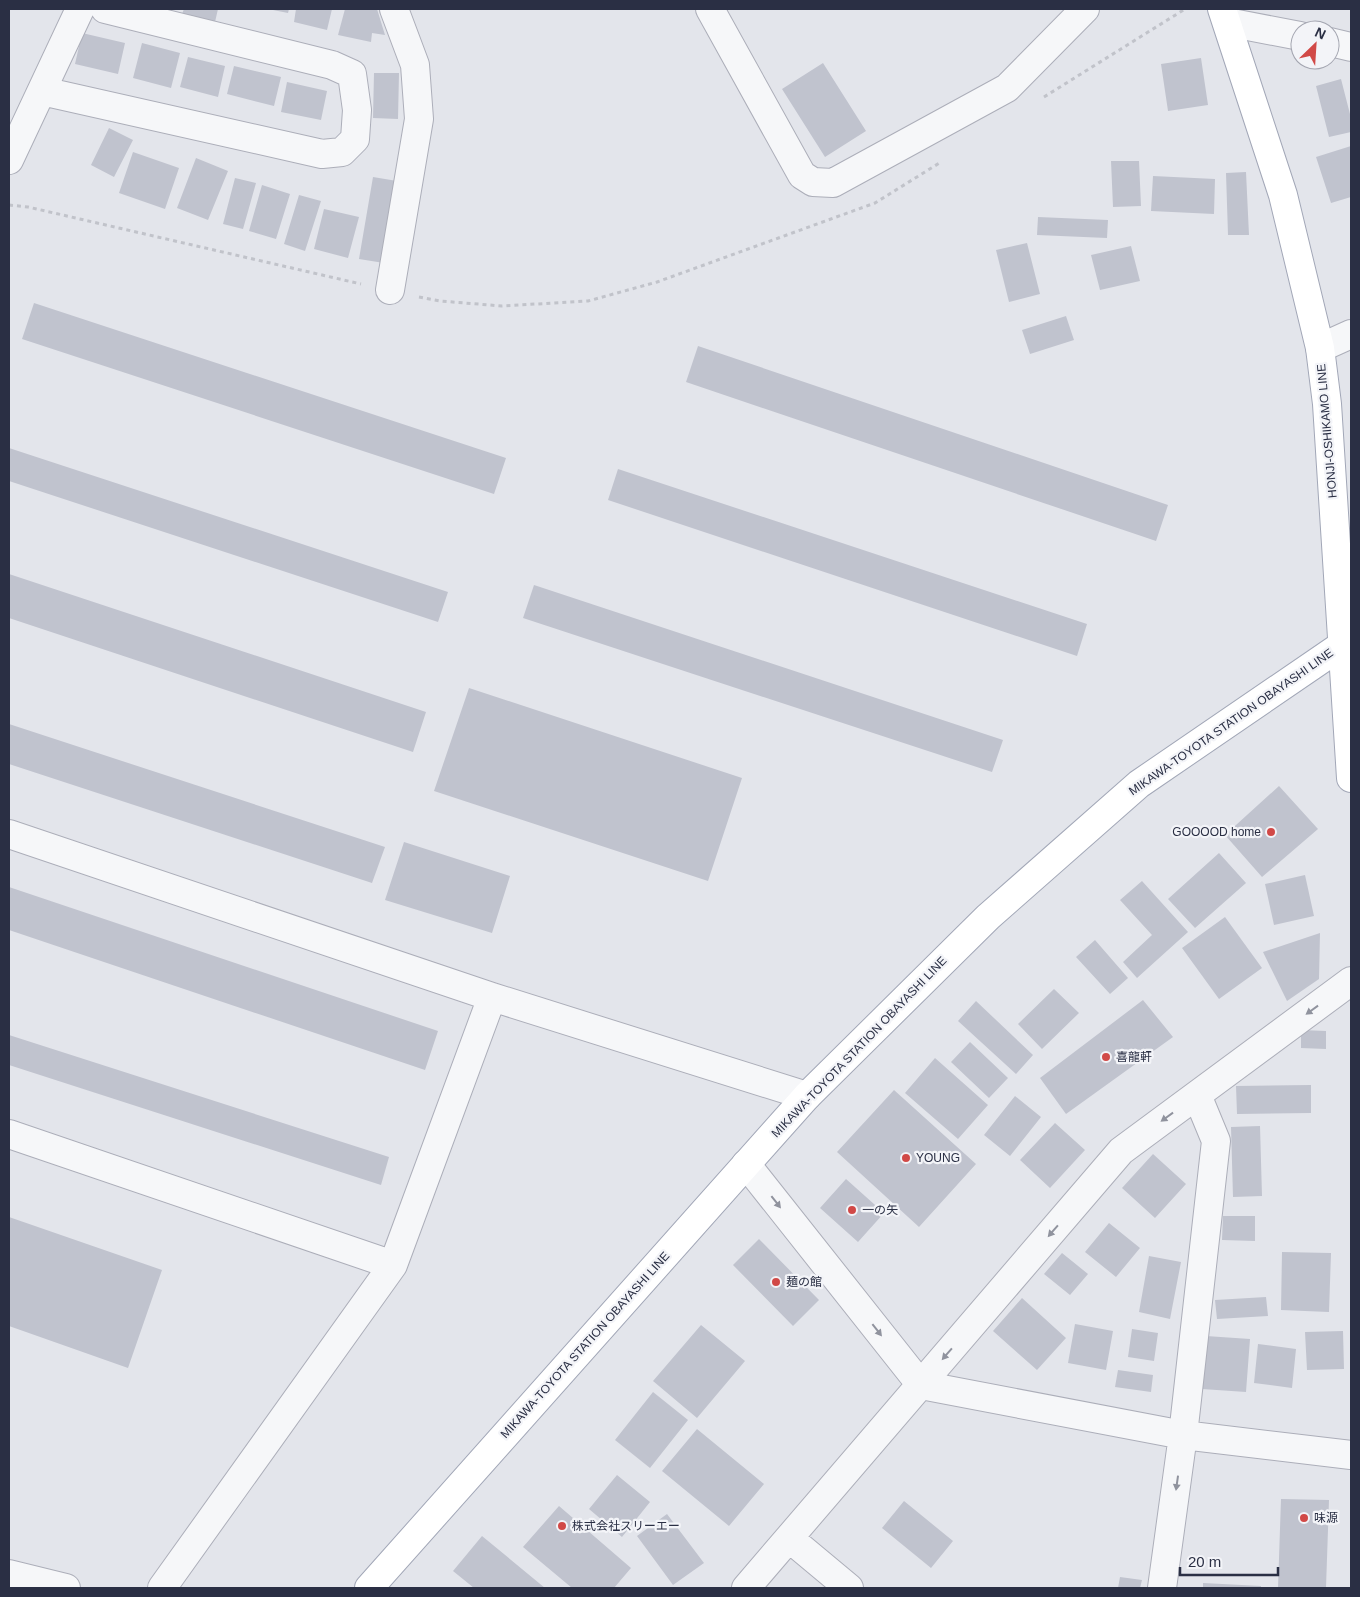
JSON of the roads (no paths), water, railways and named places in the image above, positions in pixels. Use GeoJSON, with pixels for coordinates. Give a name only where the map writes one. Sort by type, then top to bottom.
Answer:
{"type":"FeatureCollection","features":[{"type":"Feature","properties":{"kind":"main road","name":"HONJI-OSHIKAMO LINE"},"geometry":{"type":"LineString","coordinates":[[1224,15],[1283,195],[1320,348],[1327,404],[1346,642],[1351,778]]}},
{"type":"Feature","properties":{"kind":"main road","name":"MIKAWA-TOYOTA STATION OBAYASHI LINE"},"geometry":{"type":"LineString","coordinates":[[369,1588],[807,1096],[988,917],[1139,784],[1346,642]]}},
{"type":"Feature","properties":{"kind":"street"},"geometry":{"type":"LineString","coordinates":[[9,160],[80,9]]}},
{"type":"Feature","properties":{"kind":"street"},"geometry":{"type":"LineString","coordinates":[[42,90],[322,154],[342,152],[355,139],[357,110],[352,74],[332,65],[106,9]]}},
{"type":"Feature","properties":{"kind":"street"},"geometry":{"type":"LineString","coordinates":[[390,290],[419,119],[415,65],[394,9]]}},
{"type":"Feature","properties":{"kind":"street"},"geometry":{"type":"LineString","coordinates":[[710,9],[802,175],[813,182],[833,183],[1007,88],[1085,9]]}},
{"type":"Feature","properties":{"kind":"street"},"geometry":{"type":"LineString","coordinates":[[1224,15],[1290,33]]}},
{"type":"Feature","properties":{"kind":"street"},"geometry":{"type":"LineString","coordinates":[[1320,348],[1351,334]]}},
{"type":"Feature","properties":{"kind":"street"},"geometry":{"type":"LineString","coordinates":[[9,834],[492,997],[807,1096]]}},
{"type":"Feature","properties":{"kind":"street"},"geometry":{"type":"LineString","coordinates":[[746,1588],[1120,1151],[1351,981]]}},
{"type":"Feature","properties":{"kind":"street"},"geometry":{"type":"LineString","coordinates":[[162,1588],[393,1265],[492,997]]}},
{"type":"Feature","properties":{"kind":"street"},"geometry":{"type":"LineString","coordinates":[[1162,1588],[1183,1435],[1216,1141],[1197,1095]]}},
{"type":"Feature","properties":{"kind":"street"},"geometry":{"type":"LineString","coordinates":[[9,1134],[393,1265]]}},
{"type":"Feature","properties":{"kind":"street"},"geometry":{"type":"LineString","coordinates":[[746,1164],[921,1385],[1183,1435],[1351,1456]]}},
{"type":"Feature","properties":{"kind":"street"},"geometry":{"type":"LineString","coordinates":[[789,1538],[850,1588]]}},
{"type":"Feature","properties":{"kind":"street"},"geometry":{"type":"LineString","coordinates":[[9,1574],[66,1588]]}},
{"type":"Feature","properties":{"kind":"place","name":"GOOOOD home"},"geometry":{"type":"Point","coordinates":[1271,832]}},
{"type":"Feature","properties":{"kind":"place","name":"喜龍軒"},"geometry":{"type":"Point","coordinates":[1106,1057]}},
{"type":"Feature","properties":{"kind":"place","name":"YOUNG"},"geometry":{"type":"Point","coordinates":[906,1158]}},
{"type":"Feature","properties":{"kind":"place","name":"一の矢"},"geometry":{"type":"Point","coordinates":[852,1210]}},
{"type":"Feature","properties":{"kind":"place","name":"麺の館"},"geometry":{"type":"Point","coordinates":[776,1282]}},
{"type":"Feature","properties":{"kind":"place","name":"味源"},"geometry":{"type":"Point","coordinates":[1304,1518]}},
{"type":"Feature","properties":{"kind":"place","name":"株式会社スリーエー"},"geometry":{"type":"Point","coordinates":[562,1526]}}]}
